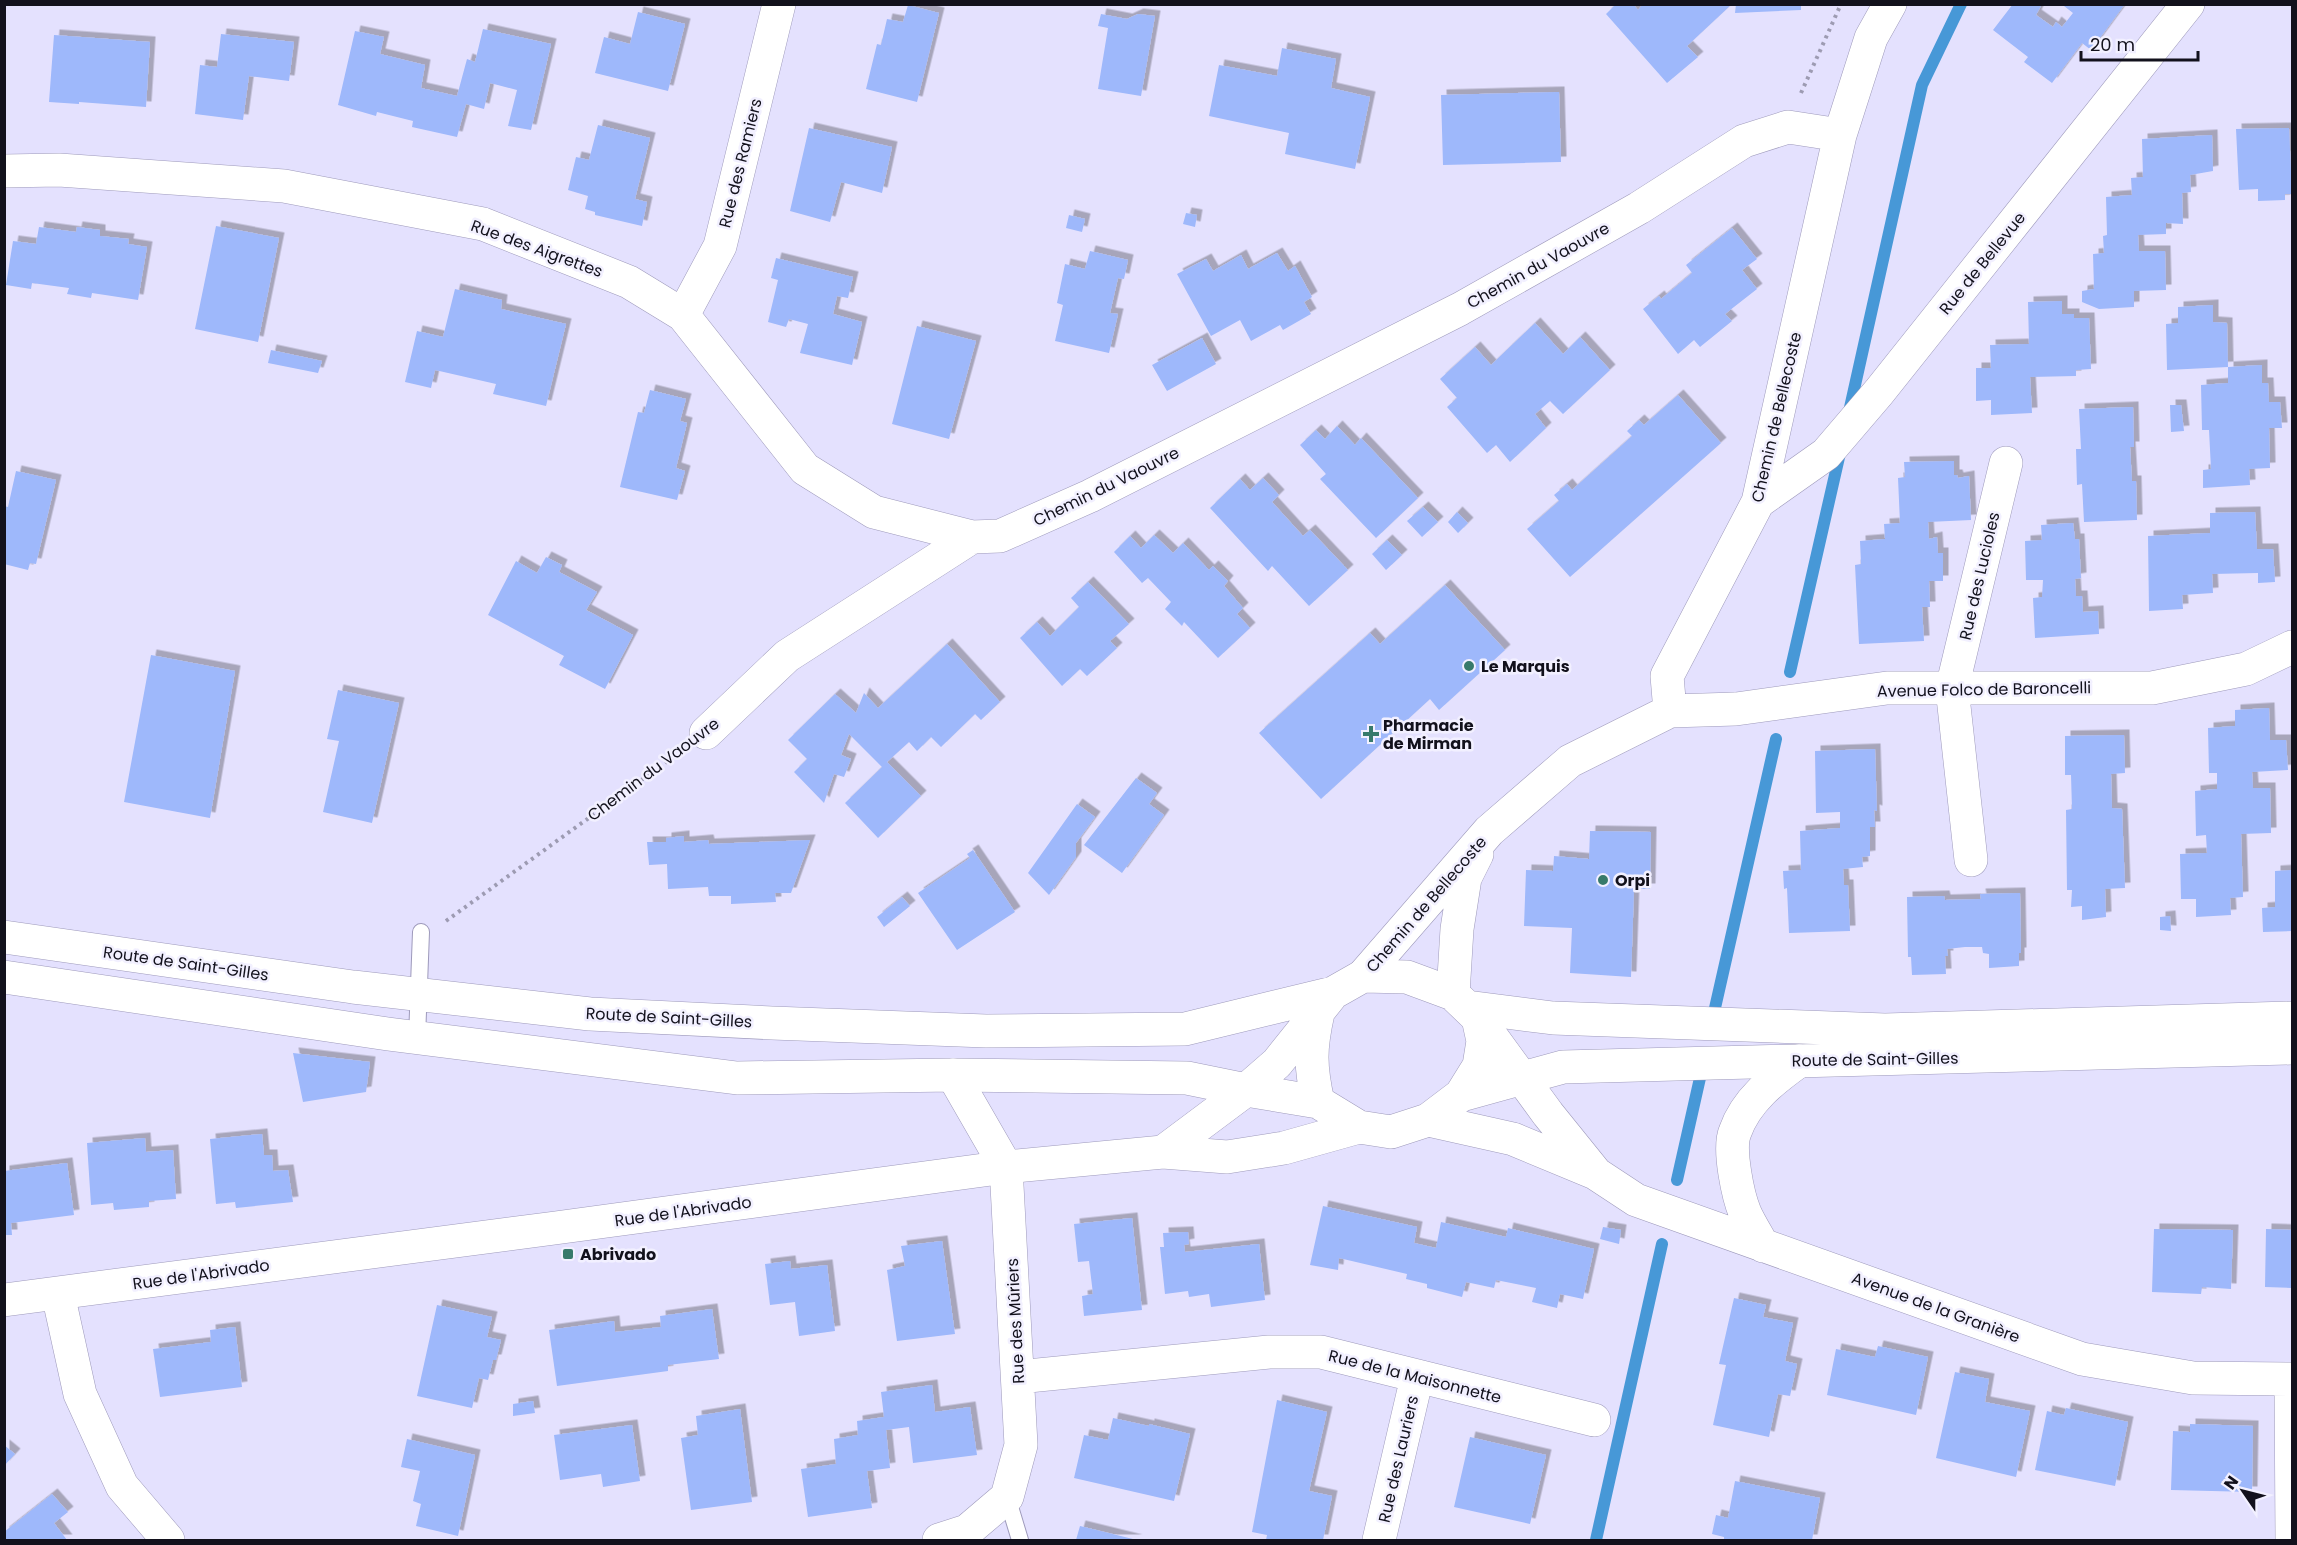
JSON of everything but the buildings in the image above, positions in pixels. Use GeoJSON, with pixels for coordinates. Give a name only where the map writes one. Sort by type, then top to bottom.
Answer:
{"type":"FeatureCollection","features":[{"type":"Feature","properties":{"kind":"street","name":"Rue des Ramiers"},"geometry":{"type":"LineString","coordinates":[[683,315],[720,246],[779,4]]}},
{"type":"Feature","properties":{"kind":"street","name":"Chemin de Bellecoste"},"geometry":{"type":"LineString","coordinates":[[1363,976],[1489,831],[1570,761],[1670,711],[1667,676],[1758,502],[1840,135],[1870,38],[1890,4]]}},
{"type":"Feature","properties":{"kind":"street","name":"Rue de Bellevue"},"geometry":{"type":"LineString","coordinates":[[1758,502],[1826,454],[1879,392],[2188,4]]}},
{"type":"Feature","properties":{"kind":"street","name":"Chemin du Vaouvre"},"geometry":{"type":"LineString","coordinates":[[706,733],[787,656],[972,537],[1000,536],[1090,496],[1460,309],[1640,208],[1744,141],[1788,127],[1840,135]]}},
{"type":"Feature","properties":{"kind":"street","name":"Rue des Aigrettes"},"geometry":{"type":"LineString","coordinates":[[4,171],[59,170],[284,186],[483,224],[629,282],[683,315],[805,469],[874,512],[972,537]]}},
{"type":"Feature","properties":{"kind":"street","name":"Rue des Lucioles"},"geometry":{"type":"LineString","coordinates":[[1971,860],[1952,688],[2006,463]]}},
{"type":"Feature","properties":{"kind":"street","name":"Avenue Folco de Baroncelli"},"geometry":{"type":"LineString","coordinates":[[1670,711],[1736,709],[1887,688],[2152,688],[2246,669],[2292,647]]}},
{"type":"Feature","properties":{"kind":"street","name":"Chemin de Bellecoste"},"geometry":{"type":"LineString","coordinates":[[1466,1006],[1457,929],[1465,878],[1489,831]]}},
{"type":"Feature","properties":{"kind":"street","name":"Route de Saint-Gilles"},"geometry":{"type":"LineString","coordinates":[[4,937],[418,994],[590,1014],[986,1031],[1185,1029],[1326,1002]]}},
{"type":"Feature","properties":{"kind":"street"},"geometry":{"type":"LineString","coordinates":[[4,977],[417,1038],[737,1077],[953,1075],[1187,1078],[1246,1090],[1318,1102],[1359,1127],[1391,1132],[1428,1120],[1461,1095],[1479,1066],[1483,1041],[1466,1006],[1407,977],[1363,976],[1326,1002],[1277,1063],[1246,1090],[1163,1152]]}},
{"type":"Feature","properties":{"kind":"street"},"geometry":{"type":"LineString","coordinates":[[1318,1102],[1311,1073],[1311,1043],[1326,1002]]}},
{"type":"Feature","properties":{"kind":"street","name":"Route de Saint-Gilles"},"geometry":{"type":"LineString","coordinates":[[1466,1006],[1553,1018],[1885,1030],[2292,1018]]}},
{"type":"Feature","properties":{"kind":"street","name":"Avenue de la Granière"},"geometry":{"type":"LineString","coordinates":[[1466,1006],[1595,1173]]}},
{"type":"Feature","properties":{"kind":"street","name":"Route de Saint-Gilles"},"geometry":{"type":"LineString","coordinates":[[1461,1095],[1563,1067],[2292,1048]]}},
{"type":"Feature","properties":{"kind":"street"},"geometry":{"type":"LineString","coordinates":[[1763,1246],[1745,1212],[1733,1166],[1734,1133],[1748,1108],[1768,1084],[1799,1061]]}},
{"type":"Feature","properties":{"kind":"street","name":"Rue des Mûriers"},"geometry":{"type":"LineString","coordinates":[[953,1075],[1006,1167],[1021,1445],[1007,1497]]}},
{"type":"Feature","properties":{"kind":"street","name":"Avenue de la Granière"},"geometry":{"type":"LineString","coordinates":[[1428,1120],[1513,1139],[1595,1173],[1636,1200],[2082,1359],[2193,1378],[2292,1379]]}},
{"type":"Feature","properties":{"kind":"street","name":"Rue de l'Abrivado"},"geometry":{"type":"LineString","coordinates":[[4,1300],[1006,1167],[1163,1152],[1227,1157],[1284,1148],[1359,1127]]}},
{"type":"Feature","properties":{"kind":"street"},"geometry":{"type":"LineString","coordinates":[[58,1294],[80,1394],[122,1486],[168,1540]]}},
{"type":"Feature","properties":{"kind":"street","name":"Rue de la Maisonnette"},"geometry":{"type":"LineString","coordinates":[[1018,1377],[1269,1352],[1321,1352],[1594,1420]]}},
{"type":"Feature","properties":{"kind":"street","name":"Rue des Lauriers"},"geometry":{"type":"LineString","coordinates":[[1379,1540],[1417,1377]]}},
{"type":"Feature","properties":{"kind":"street"},"geometry":{"type":"LineString","coordinates":[[2292,1379],[2292,1540]]}},
{"type":"Feature","properties":{"kind":"street"},"geometry":{"type":"LineString","coordinates":[[939,1540],[967,1531],[1007,1497]]}},
{"type":"Feature","properties":{"kind":"lane"},"geometry":{"type":"LineString","coordinates":[[417,1038],[421,932]]}},
{"type":"Feature","properties":{"kind":"lane"},"geometry":{"type":"LineString","coordinates":[[1007,1497],[1020,1540]]}},
{"type":"Feature","properties":{"kind":"path"},"geometry":{"type":"LineString","coordinates":[[1788,127],[1817,55],[1841,4]]}},
{"type":"Feature","properties":{"kind":"path","name":"Chemin du Vaouvre"},"geometry":{"type":"LineString","coordinates":[[421,932],[443,924],[706,733]]}},
{"type":"Feature","properties":{"kind":"waterway"},"geometry":{"type":"LineString","coordinates":[[1849,412],[1922,85],[1961,4]]}},
{"type":"Feature","properties":{"kind":"waterway"},"geometry":{"type":"LineString","coordinates":[[1790,672],[1840,453]]}},
{"type":"Feature","properties":{"kind":"waterway"},"geometry":{"type":"LineString","coordinates":[[1715,1008],[1776,739]]}},
{"type":"Feature","properties":{"kind":"waterway"},"geometry":{"type":"LineString","coordinates":[[1677,1180],[1700,1078]]}},
{"type":"Feature","properties":{"kind":"waterway"},"geometry":{"type":"LineString","coordinates":[[1596,1540],[1662,1244]]}},
{"type":"Feature","properties":{"kind":"place","name":"Le Marquis"},"geometry":{"type":"Point","coordinates":[1469,666]}},
{"type":"Feature","properties":{"kind":"place","name":"Pharmacie de Mirman"},"geometry":{"type":"Point","coordinates":[1371,734]}},
{"type":"Feature","properties":{"kind":"place","name":"Orpi"},"geometry":{"type":"Point","coordinates":[1603,880]}},
{"type":"Feature","properties":{"kind":"place","name":"Abrivado"},"geometry":{"type":"Point","coordinates":[568,1254]}}]}
